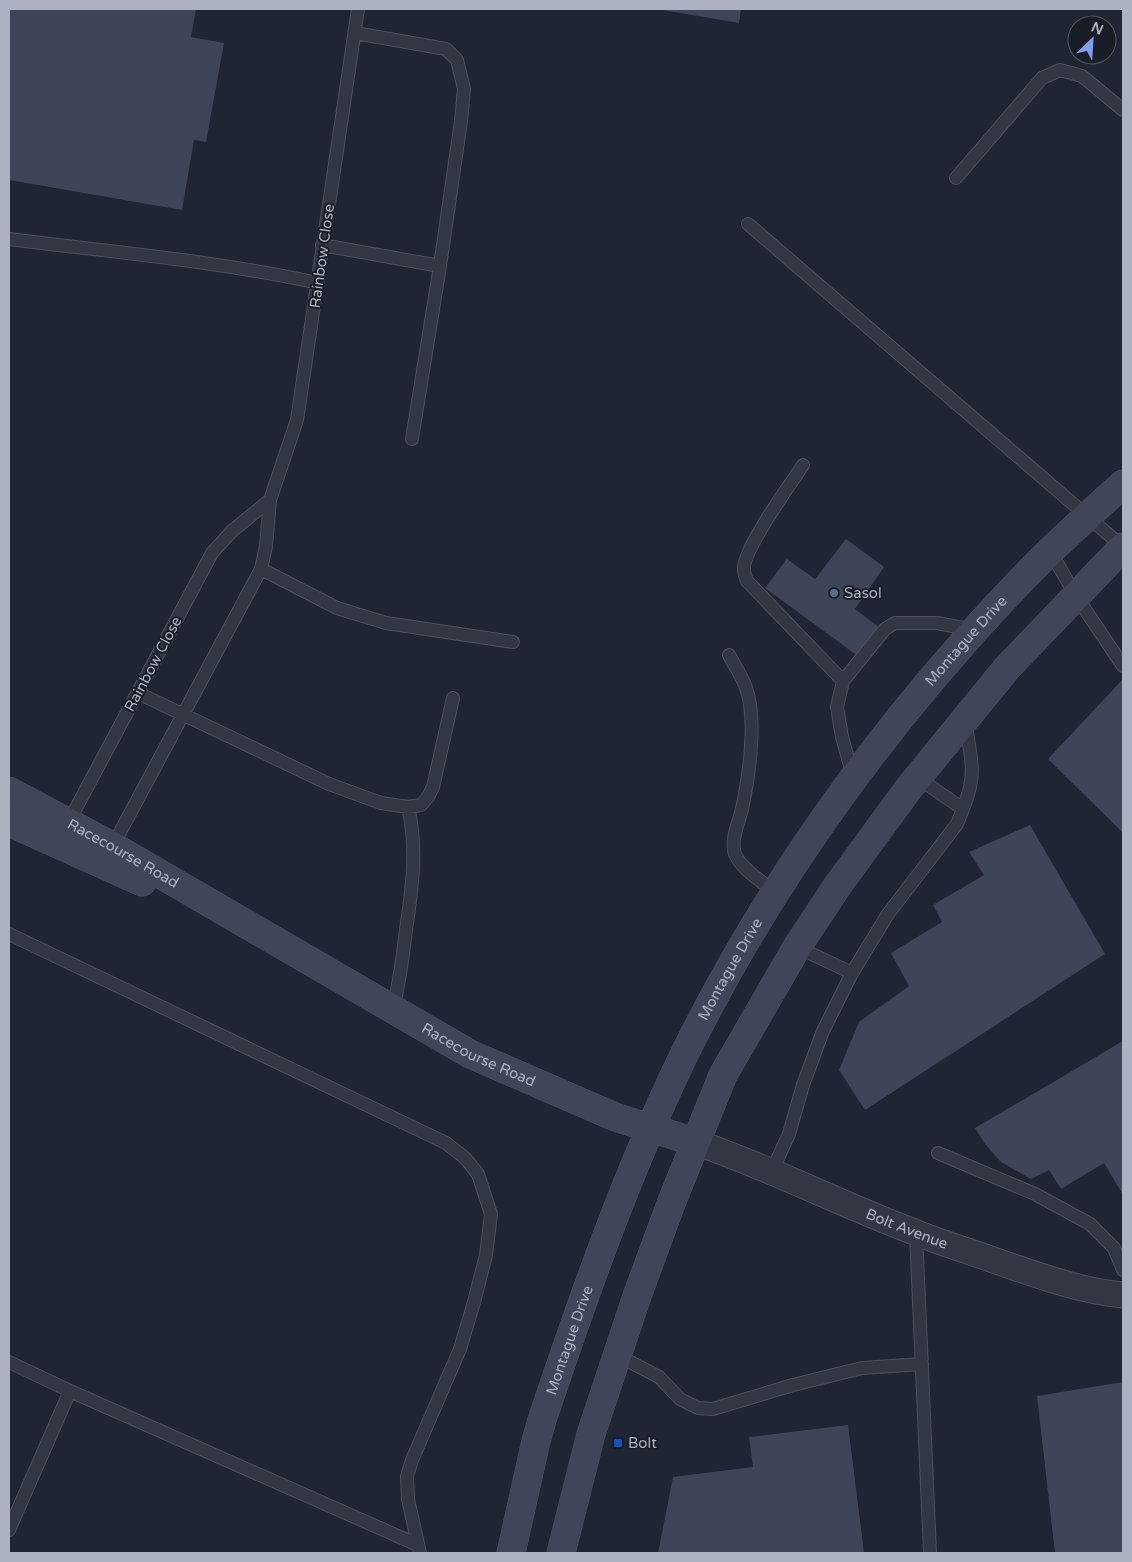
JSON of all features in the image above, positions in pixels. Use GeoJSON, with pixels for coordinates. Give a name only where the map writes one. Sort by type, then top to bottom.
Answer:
{"type":"FeatureCollection","features":[{"type":"Feature","properties":{"kind":"main road","name":"Montague Drive"},"geometry":{"type":"LineString","coordinates":[[511,1553],[542,1420],[597,1264],[651,1128],[683,1058],[747,939],[800,855],[854,779],[914,700],[974,630],[1050,551],[1123,484]]}},
{"type":"Feature","properties":{"kind":"main road"},"geometry":{"type":"LineString","coordinates":[[561,1553],[591,1434],[636,1296],[695,1142],[723,1075],[797,947],[838,885],[918,778],[1007,668],[1123,547]]}},
{"type":"Feature","properties":{"kind":"main road","name":"Racecourse Road"},"geometry":{"type":"LineString","coordinates":[[9,791],[62,833],[108,855],[313,964],[470,1054],[615,1117],[695,1142]]}},
{"type":"Feature","properties":{"kind":"main road","name":"Racecourse Road"},"geometry":{"type":"LineString","coordinates":[[9,822],[62,833]]}},
{"type":"Feature","properties":{"kind":"street","name":"Bolt Avenue"},"geometry":{"type":"LineString","coordinates":[[695,1142],[772,1171],[916,1233],[1055,1281],[1099,1293],[1123,1295]]}},
{"type":"Feature","properties":{"kind":"lane","name":"Rainbow Close"},"geometry":{"type":"LineString","coordinates":[[108,855],[261,569],[266,546],[270,500],[297,420],[358,9]]}},
{"type":"Feature","properties":{"kind":"lane"},"geometry":{"type":"LineString","coordinates":[[355,33],[446,49],[457,60],[464,89],[440,266],[412,439]]}},
{"type":"Feature","properties":{"kind":"lane"},"geometry":{"type":"LineString","coordinates":[[956,178],[1042,78],[1060,70],[1082,76],[1123,110]]}},
{"type":"Feature","properties":{"kind":"lane"},"geometry":{"type":"LineString","coordinates":[[748,224],[1123,547]]}},
{"type":"Feature","properties":{"kind":"lane"},"geometry":{"type":"LineString","coordinates":[[9,239],[230,267],[318,283]]}},
{"type":"Feature","properties":{"kind":"lane"},"geometry":{"type":"LineString","coordinates":[[322,245],[440,266]]}},
{"type":"Feature","properties":{"kind":"lane"},"geometry":{"type":"LineString","coordinates":[[803,465],[756,537],[743,569],[747,582],[843,681]]}},
{"type":"Feature","properties":{"kind":"lane","name":"Rainbow Close"},"geometry":{"type":"LineString","coordinates":[[62,833],[212,553],[232,531],[270,500]]}},
{"type":"Feature","properties":{"kind":"lane"},"geometry":{"type":"LineString","coordinates":[[1050,551],[1076,596],[1123,666]]}},
{"type":"Feature","properties":{"kind":"lane"},"geometry":{"type":"LineString","coordinates":[[261,569],[338,608],[386,623],[513,642]]}},
{"type":"Feature","properties":{"kind":"lane"},"geometry":{"type":"LineString","coordinates":[[854,779],[842,737],[837,707],[843,681],[885,628],[894,623],[936,623],[974,630]]}},
{"type":"Feature","properties":{"kind":"lane"},"geometry":{"type":"LineString","coordinates":[[729,655],[746,686],[752,716],[750,748],[742,808],[734,841],[734,852],[742,865],[776,893]]}},
{"type":"Feature","properties":{"kind":"lane"},"geometry":{"type":"LineString","coordinates":[[138,693],[328,784],[381,803],[408,807],[420,805],[428,797],[433,787],[453,698]]}},
{"type":"Feature","properties":{"kind":"lane"},"geometry":{"type":"LineString","coordinates":[[772,1171],[789,1134],[803,1085],[823,1031],[852,973],[888,914],[957,824],[971,786],[971,765],[965,720]]}},
{"type":"Feature","properties":{"kind":"lane"},"geometry":{"type":"LineString","coordinates":[[918,778],[963,809]]}},
{"type":"Feature","properties":{"kind":"lane"},"geometry":{"type":"LineString","coordinates":[[394,1010],[414,879],[413,826],[408,807]]}},
{"type":"Feature","properties":{"kind":"lane"},"geometry":{"type":"LineString","coordinates":[[9,934],[446,1143],[465,1158],[478,1174],[491,1214],[486,1255],[460,1349],[412,1460],[407,1476],[408,1499],[418,1549]]}},
{"type":"Feature","properties":{"kind":"lane"},"geometry":{"type":"LineString","coordinates":[[797,947],[852,973]]}},
{"type":"Feature","properties":{"kind":"lane"},"geometry":{"type":"LineString","coordinates":[[938,1153],[1035,1194],[1090,1224],[1114,1248],[1123,1270]]}},
{"type":"Feature","properties":{"kind":"lane"},"geometry":{"type":"LineString","coordinates":[[916,1233],[930,1553]]}},
{"type":"Feature","properties":{"kind":"lane"},"geometry":{"type":"LineString","coordinates":[[617,1355],[659,1377],[680,1399],[698,1408],[713,1409],[793,1385],[862,1368],[922,1364]]}},
{"type":"Feature","properties":{"kind":"lane"},"geometry":{"type":"LineString","coordinates":[[9,1362],[418,1549]]}},
{"type":"Feature","properties":{"kind":"lane"},"geometry":{"type":"LineString","coordinates":[[9,1530],[70,1391]]}},
{"type":"Feature","properties":{"kind":"building"},"geometry":{"type":"Polygon","coordinates":[[[9,9],[196,9],[191,37],[224,43],[206,142],[194,140],[182,210],[9,180],[9,9]]]}},
{"type":"Feature","properties":{"kind":"building"},"geometry":{"type":"Polygon","coordinates":[[[657,9],[741,9],[739,23],[657,9]]]}},
{"type":"Feature","properties":{"kind":"building"},"geometry":{"type":"Polygon","coordinates":[[[846,539],[884,567],[855,609],[880,628],[858,656],[765,588],[787,559],[815,579],[846,539]]]}},
{"type":"Feature","properties":{"kind":"building"},"geometry":{"type":"Polygon","coordinates":[[[1123,679],[1123,833],[1048,759],[1123,679]]]}},
{"type":"Feature","properties":{"kind":"building"},"geometry":{"type":"Polygon","coordinates":[[[1030,825],[1105,954],[865,1110],[839,1070],[859,1022],[909,986],[891,953],[942,922],[933,905],[984,875],[969,852],[1030,825]]]}},
{"type":"Feature","properties":{"kind":"building"},"geometry":{"type":"Polygon","coordinates":[[[1123,1041],[1123,1195],[1104,1163],[1061,1189],[1049,1170],[1031,1179],[1001,1162],[985,1144],[975,1128],[1123,1041]]]}},
{"type":"Feature","properties":{"kind":"building"},"geometry":{"type":"Polygon","coordinates":[[[1123,1382],[1123,1553],[1055,1553],[1037,1396],[1123,1382]]]}},
{"type":"Feature","properties":{"kind":"building"},"geometry":{"type":"Polygon","coordinates":[[[848,1425],[864,1553],[658,1553],[673,1477],[753,1467],[749,1437],[848,1425]]]}},
{"type":"Feature","properties":{"kind":"place","name":"Sasol"},"geometry":{"type":"Point","coordinates":[834,593]}},
{"type":"Feature","properties":{"kind":"place","name":"Bolt"},"geometry":{"type":"Point","coordinates":[618,1443]}}]}
